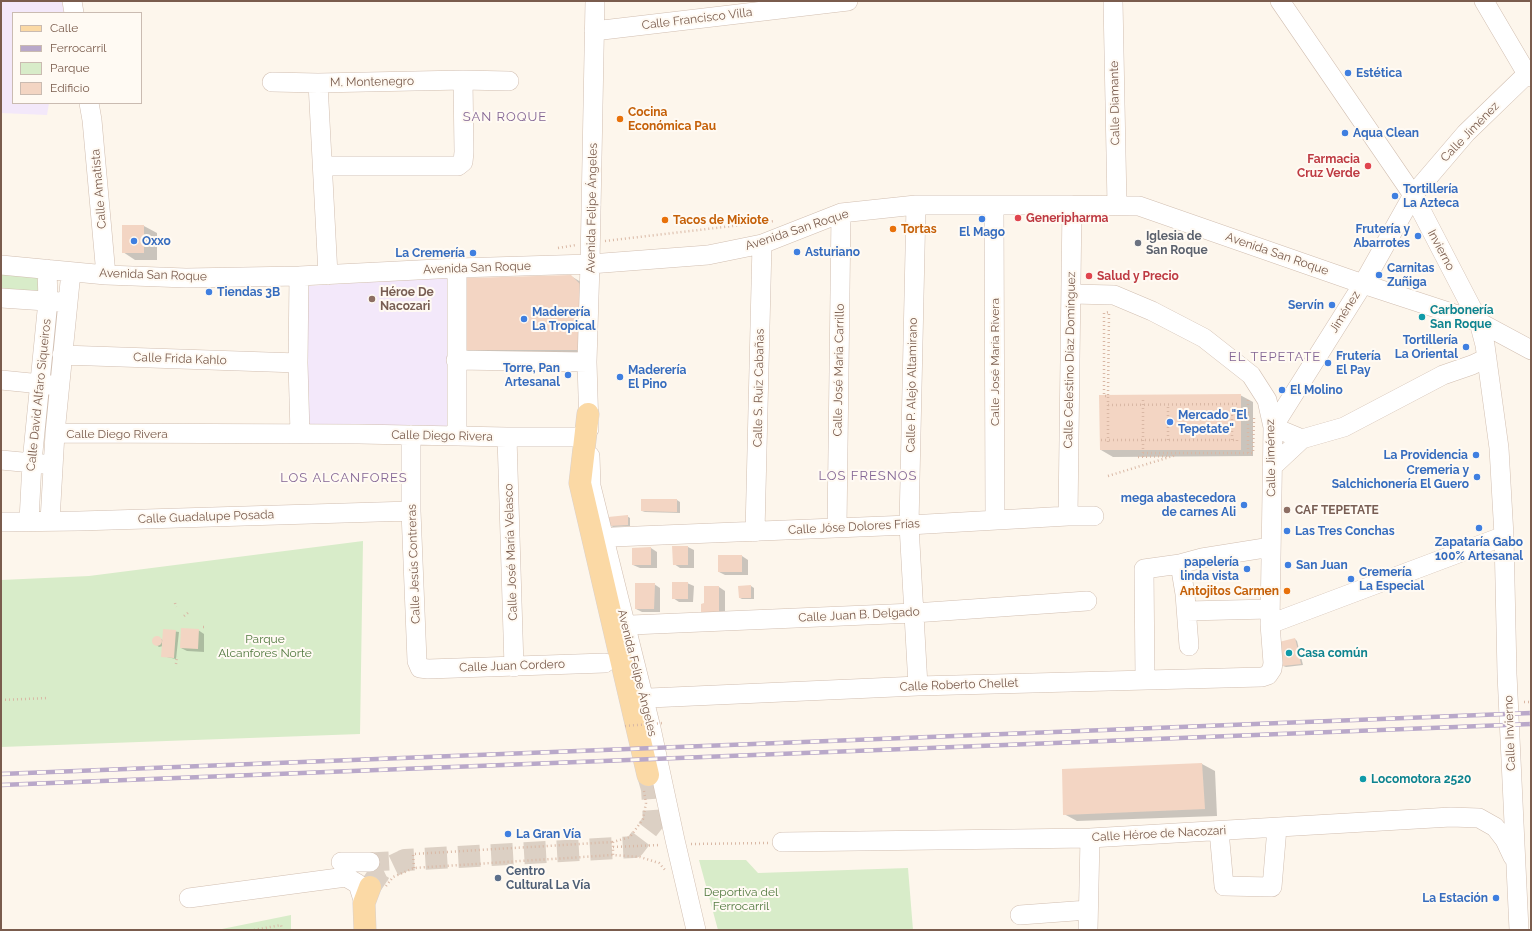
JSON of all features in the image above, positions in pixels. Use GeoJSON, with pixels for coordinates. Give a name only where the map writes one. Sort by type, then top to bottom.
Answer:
{"type":"FeatureCollection","features":[{"type":"Feature","properties":{"kind":"main road","name":"Avenida Felipe Ángeles"},"geometry":{"type":"LineString","coordinates":[[588,414],[580,483],[647,784]]}},
{"type":"Feature","properties":{"kind":"main road"},"geometry":{"type":"LineString","coordinates":[[365,930],[373,893]]}},
{"type":"Feature","properties":{"kind":"street"},"geometry":{"type":"LineString","coordinates":[[72,1],[74,12]]}},
{"type":"Feature","properties":{"kind":"street","name":"Avenida Felipe Ángeles"},"geometry":{"type":"LineString","coordinates":[[595,1],[591,243],[587,362],[592,486],[654,726],[676,844],[696,930]]}},
{"type":"Feature","properties":{"kind":"street","name":"Calle Francisco Villa"},"geometry":{"type":"LineString","coordinates":[[594,31],[848,1]]}},
{"type":"Feature","properties":{"kind":"street","name":"Calle Diamante"},"geometry":{"type":"LineString","coordinates":[[1113,1],[1118,205]]}},
{"type":"Feature","properties":{"kind":"street","name":"Invierno"},"geometry":{"type":"LineString","coordinates":[[1280,1],[1413,195],[1479,322],[1486,351],[1499,448],[1504,536]]}},
{"type":"Feature","properties":{"kind":"street"},"geometry":{"type":"LineString","coordinates":[[1484,1],[1530,75]]}},
{"type":"Feature","properties":{"kind":"street","name":"Calle Jiménez"},"geometry":{"type":"LineString","coordinates":[[1413,195],[1466,133],[1530,75]]}},
{"type":"Feature","properties":{"kind":"street"},"geometry":{"type":"LineString","coordinates":[[323,166],[458,166],[463,162],[464,152],[463,80]]}},
{"type":"Feature","properties":{"kind":"street","name":"M. Montenegro"},"geometry":{"type":"LineString","coordinates":[[328,275],[318,83],[509,80]]}},
{"type":"Feature","properties":{"kind":"street"},"geometry":{"type":"LineString","coordinates":[[272,82],[318,83]]}},
{"type":"Feature","properties":{"kind":"street","name":"Calle Amatista"},"geometry":{"type":"LineString","coordinates":[[90,104],[106,274]]}},
{"type":"Feature","properties":{"kind":"street","name":"Jiménez"},"geometry":{"type":"LineString","coordinates":[[1273,427],[1363,284],[1413,195]]}},
{"type":"Feature","properties":{"kind":"street","name":"Avenida San Roque"},"geometry":{"type":"LineString","coordinates":[[1,265],[71,272],[186,278],[328,275],[456,268],[590,264],[708,255],[762,244],[841,213],[916,205],[1139,206],[1363,284],[1479,322],[1523,346]]}},
{"type":"Feature","properties":{"kind":"street","name":"Calle P. Alejo Altamirano"},"geometry":{"type":"LineString","coordinates":[[916,205],[910,525],[918,686]]}},
{"type":"Feature","properties":{"kind":"street","name":"Calle José María Rivera"},"geometry":{"type":"LineString","coordinates":[[994,205],[995,520]]}},
{"type":"Feature","properties":{"kind":"street","name":"Calle Celestino Díaz Domínguez"},"geometry":{"type":"LineString","coordinates":[[1068,516],[1072,205]]}},
{"type":"Feature","properties":{"kind":"street","name":"Calle José María Carrillo"},"geometry":{"type":"LineString","coordinates":[[837,527],[841,213]]}},
{"type":"Feature","properties":{"kind":"street","name":"Calle S. Ruiz Cabañas"},"geometry":{"type":"LineString","coordinates":[[756,532],[762,244]]}},
{"type":"Feature","properties":{"kind":"street"},"geometry":{"type":"LineString","coordinates":[[456,268],[457,436]]}},
{"type":"Feature","properties":{"kind":"street","name":"Calle David Alfaro Siqueiros"},"geometry":{"type":"LineString","coordinates":[[47,269],[58,302],[62,355],[55,434],[50,521]]}},
{"type":"Feature","properties":{"kind":"street","name":"Calle David Alfaro Siqueiros"},"geometry":{"type":"LineString","coordinates":[[29,521],[32,462],[39,384],[58,302],[71,272]]}},
{"type":"Feature","properties":{"kind":"street"},"geometry":{"type":"LineString","coordinates":[[299,276],[298,364],[300,434]]}},
{"type":"Feature","properties":{"kind":"street","name":"Calle Jiménez"},"geometry":{"type":"LineString","coordinates":[[1072,294],[1114,295],[1152,311],[1204,338],[1251,375],[1267,400],[1273,427],[1270,617],[1273,663],[1272,669],[1268,675]]}},
{"type":"Feature","properties":{"kind":"street"},"geometry":{"type":"LineString","coordinates":[[1,298],[58,302]]}},
{"type":"Feature","properties":{"kind":"street"},"geometry":{"type":"LineString","coordinates":[[1272,467],[1302,439],[1344,427],[1443,375],[1472,365],[1500,337],[1523,346]]}},
{"type":"Feature","properties":{"kind":"street","name":"Calle Frida Kahlo"},"geometry":{"type":"LineString","coordinates":[[62,355],[298,364]]}},
{"type":"Feature","properties":{"kind":"street"},"geometry":{"type":"LineString","coordinates":[[456,360],[587,362]]}},
{"type":"Feature","properties":{"kind":"street"},"geometry":{"type":"LineString","coordinates":[[1,380],[59,386]]}},
{"type":"Feature","properties":{"kind":"street"},"geometry":{"type":"LineString","coordinates":[[1273,427],[1302,439]]}},
{"type":"Feature","properties":{"kind":"street","name":"Calle Diego Rivera"},"geometry":{"type":"LineString","coordinates":[[55,434],[300,434],[507,437],[585,436]]}},
{"type":"Feature","properties":{"kind":"street","name":"Calle Jesús Contreras"},"geometry":{"type":"LineString","coordinates":[[411,435],[417,660],[420,668]]}},
{"type":"Feature","properties":{"kind":"street","name":"Calle José María Velasco"},"geometry":{"type":"LineString","coordinates":[[507,437],[514,667]]}},
{"type":"Feature","properties":{"kind":"street"},"geometry":{"type":"LineString","coordinates":[[1,460],[53,465]]}},
{"type":"Feature","properties":{"kind":"street","name":"Calle Guadalupe Posada"},"geometry":{"type":"LineString","coordinates":[[1,522],[412,511]]}},
{"type":"Feature","properties":{"kind":"street","name":"Calle Jóse Dolores Frías"},"geometry":{"type":"LineString","coordinates":[[613,537],[756,532],[1068,516],[1094,516]]}},
{"type":"Feature","properties":{"kind":"street"},"geometry":{"type":"LineString","coordinates":[[1187,611],[1270,617],[1504,536]]}},
{"type":"Feature","properties":{"kind":"street","name":"Calle Invierno"},"geometry":{"type":"LineString","coordinates":[[1504,536],[1507,674],[1518,930]]}},
{"type":"Feature","properties":{"kind":"street"},"geometry":{"type":"LineString","coordinates":[[1145,680],[1144,569],[1180,564],[1202,558],[1271,547]]}},
{"type":"Feature","properties":{"kind":"street"},"geometry":{"type":"LineString","coordinates":[[1180,564],[1187,611],[1189,646]]}},
{"type":"Feature","properties":{"kind":"street","name":"Calle Juan B. Delgado"},"geometry":{"type":"LineString","coordinates":[[631,625],[914,613],[1087,601]]}},
{"type":"Feature","properties":{"kind":"street","name":"Calle Juan Cordero"},"geometry":{"type":"LineString","coordinates":[[420,668],[514,667],[605,663]]}},
{"type":"Feature","properties":{"kind":"street","name":"Calle Roberto Chellet"},"geometry":{"type":"LineString","coordinates":[[649,698],[918,686],[1262,677],[1268,675]]}},
{"type":"Feature","properties":{"kind":"street","name":"Calle Héroe de Nacozari"},"geometry":{"type":"LineString","coordinates":[[782,842],[1090,838],[1452,817],[1479,818],[1495,827],[1505,840],[1515,861]]}},
{"type":"Feature","properties":{"kind":"street"},"geometry":{"type":"LineString","coordinates":[[1219,831],[1224,886],[1272,887],[1277,828]]}},
{"type":"Feature","properties":{"kind":"street"},"geometry":{"type":"LineString","coordinates":[[1088,930],[1090,838]]}},
{"type":"Feature","properties":{"kind":"street"},"geometry":{"type":"LineString","coordinates":[[341,862],[370,862]]}},
{"type":"Feature","properties":{"kind":"street"},"geometry":{"type":"LineString","coordinates":[[189,898],[346,877],[373,893]]}},
{"type":"Feature","properties":{"kind":"street"},"geometry":{"type":"LineString","coordinates":[[673,879],[682,925],[685,930]]}},
{"type":"Feature","properties":{"kind":"street"},"geometry":{"type":"LineString","coordinates":[[1020,915],[1088,910]]}},
{"type":"Feature","properties":{"kind":"path"},"geometry":{"type":"LineString","coordinates":[[591,243],[778,221]]}},
{"type":"Feature","properties":{"kind":"path"},"geometry":{"type":"LineString","coordinates":[[1108,395],[1109,312],[1104,313],[1104,396],[1108,396],[1108,441]]}},
{"type":"Feature","properties":{"kind":"path"},"geometry":{"type":"LineString","coordinates":[[1248,399],[1248,453]]}},
{"type":"Feature","properties":{"kind":"path"},"geometry":{"type":"LineString","coordinates":[[1143,400],[1143,453],[1143,458],[1138,456],[1174,454],[1253,453],[1254,417],[1248,417]]}},
{"type":"Feature","properties":{"kind":"path"},"geometry":{"type":"LineString","coordinates":[[1107,405],[1118,403],[1143,405],[1164,403],[1237,404]]}},
{"type":"Feature","properties":{"kind":"path"},"geometry":{"type":"LineString","coordinates":[[1168,440],[1169,404]]}},
{"type":"Feature","properties":{"kind":"path"},"geometry":{"type":"LineString","coordinates":[[1232,404],[1232,440]]}},
{"type":"Feature","properties":{"kind":"path"},"geometry":{"type":"LineString","coordinates":[[1101,440],[1237,440],[1238,442]]}},
{"type":"Feature","properties":{"kind":"path"},"geometry":{"type":"LineString","coordinates":[[1143,453],[1174,454]]}},
{"type":"Feature","properties":{"kind":"path"},"geometry":{"type":"LineString","coordinates":[[1108,476],[1174,454]]}},
{"type":"Feature","properties":{"kind":"path"},"geometry":{"type":"LineString","coordinates":[[175,603],[176,607]]}},
{"type":"Feature","properties":{"kind":"path"},"geometry":{"type":"LineString","coordinates":[[184,616],[189,612]]}},
{"type":"Feature","properties":{"kind":"path"},"geometry":{"type":"LineString","coordinates":[[176,664],[177,656]]}},
{"type":"Feature","properties":{"kind":"path"},"geometry":{"type":"LineString","coordinates":[[1,700],[48,698]]}},
{"type":"Feature","properties":{"kind":"path"},"geometry":{"type":"LineString","coordinates":[[625,726],[654,726]]}},
{"type":"Feature","properties":{"kind":"path"},"geometry":{"type":"LineString","coordinates":[[414,868],[412,854],[613,842],[630,837],[644,819],[647,784]]}},
{"type":"Feature","properties":{"kind":"path"},"geometry":{"type":"LineString","coordinates":[[613,842],[613,855]]}},
{"type":"Feature","properties":{"kind":"path"},"geometry":{"type":"LineString","coordinates":[[613,847],[782,842]]}},
{"type":"Feature","properties":{"kind":"path"},"geometry":{"type":"LineString","coordinates":[[373,893],[393,877],[414,868],[613,855],[640,857],[659,863],[673,879]]}},
{"type":"Feature","properties":{"kind":"path"},"geometry":{"type":"LineString","coordinates":[[254,930],[281,924],[282,930]]}},
{"type":"Feature","properties":{"kind":"shaded area"},"geometry":{"type":"Polygon","coordinates":[[[1,1],[62,1],[64,12],[12,12],[12,104],[49,104],[47,115],[1,113],[1,1]]]}},
{"type":"Feature","properties":{"kind":"shaded area"},"geometry":{"type":"Polygon","coordinates":[[[449,277],[448,426],[307,424],[307,286],[449,277]]]}},
{"type":"Feature","properties":{"kind":"green space"},"geometry":{"type":"Polygon","coordinates":[[[1,270],[39,274],[38,297],[1,294],[1,270]]]}},
{"type":"Feature","properties":{"kind":"green space","name":"Parque Alcanfores Norte"},"geometry":{"type":"Polygon","coordinates":[[[363,541],[360,734],[1,747],[1,580],[89,576],[363,541]]]}},
{"type":"Feature","properties":{"kind":"green space","name":"Deportiva del Ferrocarril"},"geometry":{"type":"Polygon","coordinates":[[[699,860],[746,860],[758,873],[908,868],[913,930],[718,930],[699,860]]]}},
{"type":"Feature","properties":{"kind":"green space"},"geometry":{"type":"Polygon","coordinates":[[[291,915],[291,930],[217,930],[291,915]]]}},
{"type":"Feature","properties":{"kind":"building"},"geometry":{"type":"Polygon","coordinates":[[[122,225],[144,225],[144,253],[122,253],[122,225]]]}},
{"type":"Feature","properties":{"kind":"building","name":"Maderería La Tropical"},"geometry":{"type":"Polygon","coordinates":[[[571,275],[583,287],[582,350],[466,350],[467,278],[571,275]]]}},
{"type":"Feature","properties":{"kind":"building","name":"Mercado \"El Tepetate\""},"geometry":{"type":"Polygon","coordinates":[[[1241,394],[1241,450],[1100,450],[1099,395],[1241,394]]]}},
{"type":"Feature","properties":{"kind":"building"},"geometry":{"type":"Polygon","coordinates":[[[641,499],[677,499],[677,512],[641,511],[641,499]]]}},
{"type":"Feature","properties":{"kind":"building"},"geometry":{"type":"Polygon","coordinates":[[[628,515],[628,525],[609,526],[608,517],[628,515]]]}},
{"type":"Feature","properties":{"kind":"building"},"geometry":{"type":"Polygon","coordinates":[[[672,546],[688,546],[688,565],[673,565],[672,546]]]}},
{"type":"Feature","properties":{"kind":"building"},"geometry":{"type":"Polygon","coordinates":[[[651,547],[651,565],[632,565],[632,548],[651,547]]]}},
{"type":"Feature","properties":{"kind":"building"},"geometry":{"type":"Polygon","coordinates":[[[718,555],[742,555],[742,572],[718,572],[718,555]]]}},
{"type":"Feature","properties":{"kind":"building"},"geometry":{"type":"Polygon","coordinates":[[[672,582],[688,582],[688,599],[672,599],[672,582]]]}},
{"type":"Feature","properties":{"kind":"building"},"geometry":{"type":"Polygon","coordinates":[[[635,583],[655,583],[654,609],[635,609],[635,583]]]}},
{"type":"Feature","properties":{"kind":"building"},"geometry":{"type":"Polygon","coordinates":[[[751,585],[751,598],[739,598],[738,586],[751,585]]]}},
{"type":"Feature","properties":{"kind":"building"},"geometry":{"type":"Polygon","coordinates":[[[704,586],[719,586],[719,617],[701,617],[701,604],[704,603],[704,586]]]}},
{"type":"Feature","properties":{"kind":"building"},"geometry":{"type":"Polygon","coordinates":[[[181,628],[199,629],[198,649],[180,648],[181,628]]]}},
{"type":"Feature","properties":{"kind":"building"},"geometry":{"type":"Polygon","coordinates":[[[163,629],[176,630],[174,658],[161,657],[163,629]]]}},
{"type":"Feature","properties":{"kind":"building"},"geometry":{"type":"Polygon","coordinates":[[[157,636],[162,641],[157,646],[152,641],[157,636]]]}},
{"type":"Feature","properties":{"kind":"building","name":"Casa común"},"geometry":{"type":"Polygon","coordinates":[[[1295,638],[1301,664],[1282,666],[1279,642],[1295,638]]]}},
{"type":"Feature","properties":{"kind":"building"},"geometry":{"type":"Polygon","coordinates":[[[1202,763],[1205,809],[1063,815],[1062,769],[1202,763]]]}},
{"type":"Feature","properties":{"kind":"tunnel"},"geometry":{"type":"LineString","coordinates":[[370,887],[380,872],[405,860],[634,847],[654,821],[652,789],[648,775]]}},
{"type":"Feature","properties":{"kind":"tunnel"},"geometry":{"type":"LineString","coordinates":[[370,862],[405,860]]}},
{"type":"Feature","properties":{"kind":"railway"},"geometry":{"type":"LineString","coordinates":[[1,774],[1531,713]]}},
{"type":"Feature","properties":{"kind":"railway"},"geometry":{"type":"LineString","coordinates":[[1,785],[1531,724]]}},
{"type":"Feature","properties":{"kind":"place","name":"Estética"},"geometry":{"type":"Point","coordinates":[1348,73]}},
{"type":"Feature","properties":{"kind":"place","name":"Cocina Económica Pau"},"geometry":{"type":"Point","coordinates":[620,119]}},
{"type":"Feature","properties":{"kind":"place","name":"Aqua Clean"},"geometry":{"type":"Point","coordinates":[1345,133]}},
{"type":"Feature","properties":{"kind":"place","name":"Farmacia Cruz Verde"},"geometry":{"type":"Point","coordinates":[1368,166]}},
{"type":"Feature","properties":{"kind":"place","name":"Tortillería La Azteca"},"geometry":{"type":"Point","coordinates":[1395,196]}},
{"type":"Feature","properties":{"kind":"place","name":"Generipharma"},"geometry":{"type":"Point","coordinates":[1018,218]}},
{"type":"Feature","properties":{"kind":"place","name":"El Mago"},"geometry":{"type":"Point","coordinates":[982,219]}},
{"type":"Feature","properties":{"kind":"place","name":"Tacos de Mixiote"},"geometry":{"type":"Point","coordinates":[665,220]}},
{"type":"Feature","properties":{"kind":"place","name":"Tortas"},"geometry":{"type":"Point","coordinates":[893,229]}},
{"type":"Feature","properties":{"kind":"place","name":"Frutería y Abarrotes"},"geometry":{"type":"Point","coordinates":[1418,236]}},
{"type":"Feature","properties":{"kind":"place","name":"Oxxo"},"geometry":{"type":"Point","coordinates":[134,241]}},
{"type":"Feature","properties":{"kind":"place","name":"Iglesia de San Roque"},"geometry":{"type":"Point","coordinates":[1138,243]}},
{"type":"Feature","properties":{"kind":"place","name":"Asturiano"},"geometry":{"type":"Point","coordinates":[797,252]}},
{"type":"Feature","properties":{"kind":"place","name":"La Cremería"},"geometry":{"type":"Point","coordinates":[473,253]}},
{"type":"Feature","properties":{"kind":"place","name":"Carnitas Zuñiga"},"geometry":{"type":"Point","coordinates":[1379,275]}},
{"type":"Feature","properties":{"kind":"place","name":"Salud y Precio"},"geometry":{"type":"Point","coordinates":[1089,276]}},
{"type":"Feature","properties":{"kind":"place","name":"Tiendas 3B"},"geometry":{"type":"Point","coordinates":[209,292]}},
{"type":"Feature","properties":{"kind":"place","name":"Héroe De Nacozari"},"geometry":{"type":"Point","coordinates":[372,299]}},
{"type":"Feature","properties":{"kind":"place","name":"Servín"},"geometry":{"type":"Point","coordinates":[1332,305]}},
{"type":"Feature","properties":{"kind":"place","name":"Carbonería San Roque"},"geometry":{"type":"Point","coordinates":[1422,317]}},
{"type":"Feature","properties":{"kind":"place","name":"Maderería La Tropical"},"geometry":{"type":"Point","coordinates":[524,319]}},
{"type":"Feature","properties":{"kind":"place","name":"Tortillería La Oriental"},"geometry":{"type":"Point","coordinates":[1466,347]}},
{"type":"Feature","properties":{"kind":"place","name":"Frutería El Pay"},"geometry":{"type":"Point","coordinates":[1328,363]}},
{"type":"Feature","properties":{"kind":"place","name":"Torre, Pan Artesanal"},"geometry":{"type":"Point","coordinates":[568,375]}},
{"type":"Feature","properties":{"kind":"place","name":"Maderería El Pino"},"geometry":{"type":"Point","coordinates":[620,377]}},
{"type":"Feature","properties":{"kind":"place","name":"El Molino"},"geometry":{"type":"Point","coordinates":[1282,390]}},
{"type":"Feature","properties":{"kind":"place","name":"Mercado \"El Tepetate\""},"geometry":{"type":"Point","coordinates":[1170,422]}},
{"type":"Feature","properties":{"kind":"place","name":"La Providencia"},"geometry":{"type":"Point","coordinates":[1476,455]}},
{"type":"Feature","properties":{"kind":"place","name":"Cremeria y Salchichonería El Guero"},"geometry":{"type":"Point","coordinates":[1477,477]}},
{"type":"Feature","properties":{"kind":"place","name":"mega abastecedora de carnes Ali"},"geometry":{"type":"Point","coordinates":[1244,505]}},
{"type":"Feature","properties":{"kind":"place","name":"CAF TEPETATE"},"geometry":{"type":"Point","coordinates":[1287,510]}},
{"type":"Feature","properties":{"kind":"place","name":"Zapataría Gabo 100% Artesanal"},"geometry":{"type":"Point","coordinates":[1479,528]}},
{"type":"Feature","properties":{"kind":"place","name":"Las Tres Conchas"},"geometry":{"type":"Point","coordinates":[1287,531]}},
{"type":"Feature","properties":{"kind":"place","name":"San Juan"},"geometry":{"type":"Point","coordinates":[1288,565]}},
{"type":"Feature","properties":{"kind":"place","name":"papelería linda vista"},"geometry":{"type":"Point","coordinates":[1247,569]}},
{"type":"Feature","properties":{"kind":"place","name":"Cremería La Especial"},"geometry":{"type":"Point","coordinates":[1351,579]}},
{"type":"Feature","properties":{"kind":"place","name":"Antojitos Carmen"},"geometry":{"type":"Point","coordinates":[1287,591]}},
{"type":"Feature","properties":{"kind":"place","name":"Casa común"},"geometry":{"type":"Point","coordinates":[1289,653]}},
{"type":"Feature","properties":{"kind":"place","name":"Locomotora 2520"},"geometry":{"type":"Point","coordinates":[1363,779]}},
{"type":"Feature","properties":{"kind":"place","name":"La Gran Vía"},"geometry":{"type":"Point","coordinates":[508,834]}},
{"type":"Feature","properties":{"kind":"place","name":"Centro Cultural La Vía"},"geometry":{"type":"Point","coordinates":[498,878]}},
{"type":"Feature","properties":{"kind":"place","name":"La Estación"},"geometry":{"type":"Point","coordinates":[1496,898]}},
{"type":"Feature","properties":{"kind":"district","name":"SAN ROQUE"},"geometry":{"type":"Point","coordinates":[505,117]}},
{"type":"Feature","properties":{"kind":"district","name":"EL TEPETATE"},"geometry":{"type":"Point","coordinates":[1275,357]}},
{"type":"Feature","properties":{"kind":"district","name":"LOS FRESNOS"},"geometry":{"type":"Point","coordinates":[868,476]}},
{"type":"Feature","properties":{"kind":"district","name":"LOS ALCANFORES"},"geometry":{"type":"Point","coordinates":[344,478]}}]}
